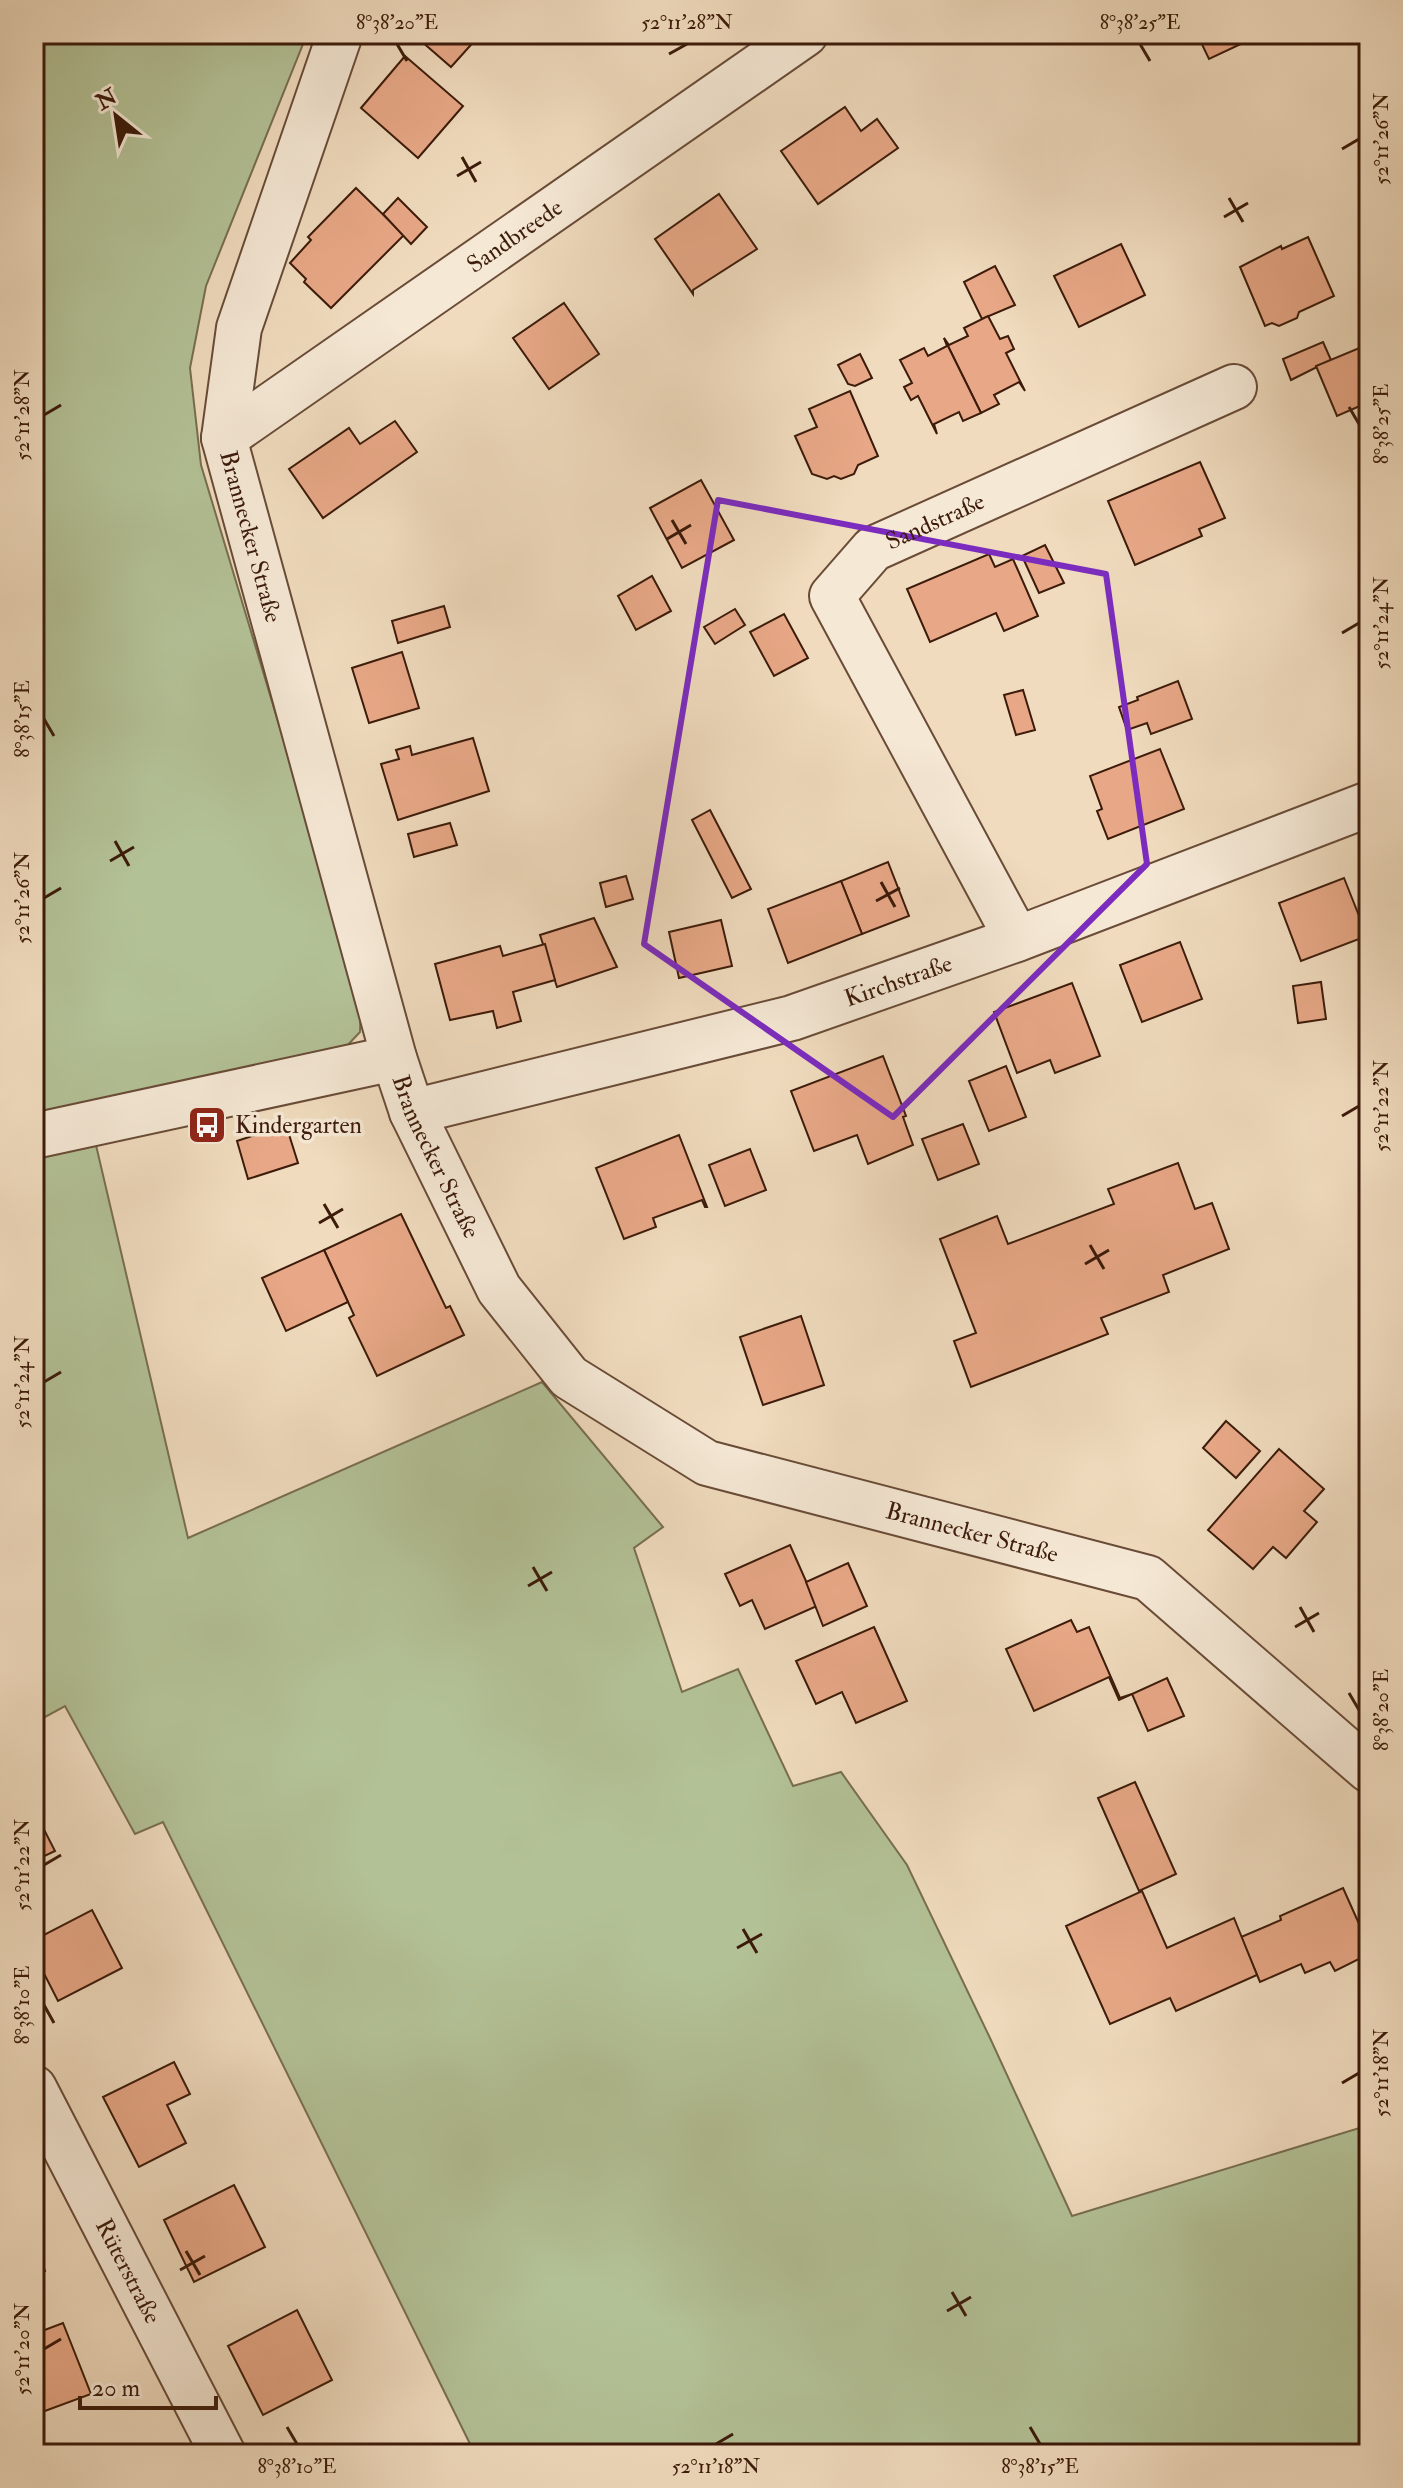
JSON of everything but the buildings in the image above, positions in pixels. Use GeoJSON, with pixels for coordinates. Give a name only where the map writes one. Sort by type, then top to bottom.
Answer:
{"type":"FeatureCollection","features":[{"type":"Feature","properties":{"kind":"street","name":"Brannecker Straße"},"geometry":{"type":"LineString","coordinates":[[340,34],[239,328],[224,438],[394,1058],[412,1112],[499,1289],[569,1377],[707,1463],[1148,1578],[1369,1770]]}},
{"type":"Feature","properties":{"kind":"street","name":"Sandbreede"},"geometry":{"type":"LineString","coordinates":[[224,438],[805,34]]}},
{"type":"Feature","properties":{"kind":"street","name":"Sandstraße"},"geometry":{"type":"LineString","coordinates":[[1017,939],[832,596],[873,549],[1234,387]]}},
{"type":"Feature","properties":{"kind":"street","name":"Kirchstraße"},"geometry":{"type":"LineString","coordinates":[[412,1112],[792,1018],[1017,939],[1369,804]]}},
{"type":"Feature","properties":{"kind":"street"},"geometry":{"type":"LineString","coordinates":[[34,1136],[394,1058]]}},
{"type":"Feature","properties":{"kind":"street","name":"Rüterstraße"},"geometry":{"type":"LineString","coordinates":[[34,2088],[223,2454]]}},
{"type":"Feature","properties":{"kind":"highlighted area"},"geometry":{"type":"Polygon","coordinates":[[[718,500],[1106,574],[1147,864],[893,1117],[644,944],[718,500]]]}},
{"type":"Feature","properties":{"kind":"green space"},"geometry":{"type":"Polygon","coordinates":[[[34,34],[307,34],[206,286],[190,368],[201,465],[361,998],[360,1032],[343,1050],[88,1111],[188,1538],[542,1382],[663,1527],[634,1548],[682,1692],[738,1669],[793,1786],[841,1772],[907,1865],[1072,2216],[1369,2125],[1369,2454],[475,2454],[163,1822],[135,1834],[65,1706],[34,1723],[34,1132],[39,1131],[34,1104],[34,34]]]}},
{"type":"Feature","properties":{"kind":"place","name":"Kindergarten"},"geometry":{"type":"Point","coordinates":[207,1125]}}]}
